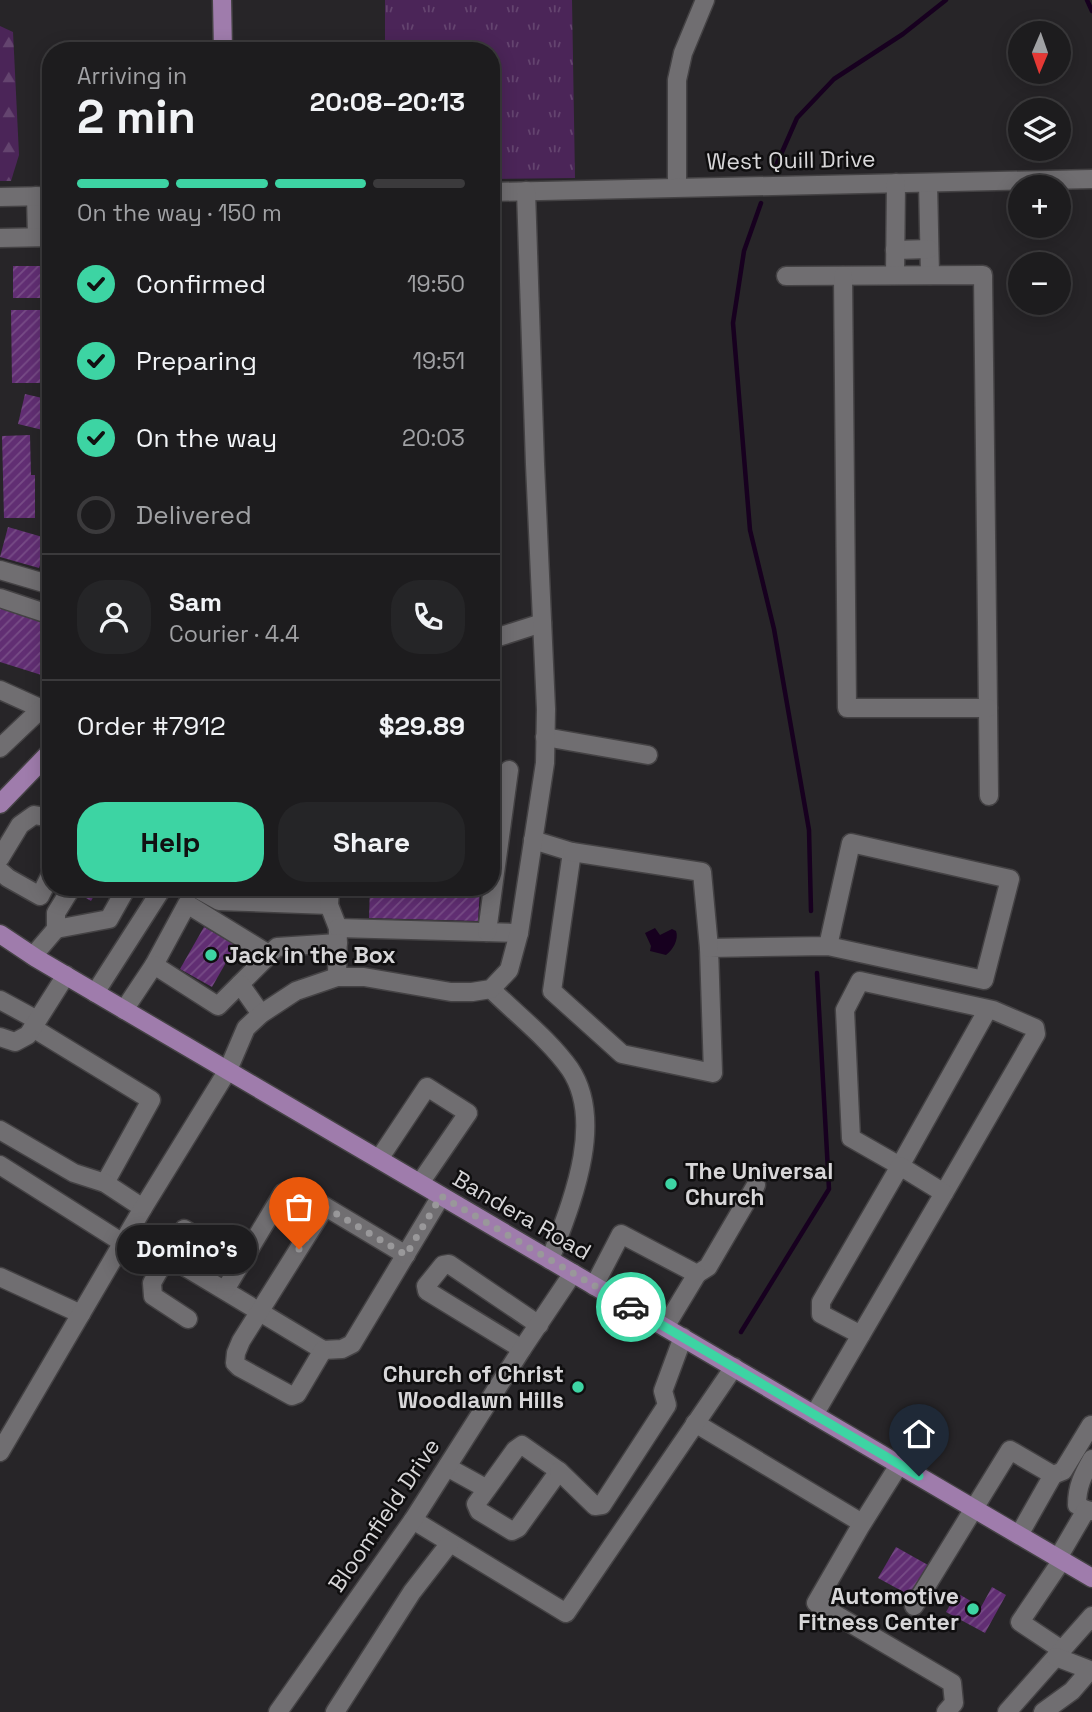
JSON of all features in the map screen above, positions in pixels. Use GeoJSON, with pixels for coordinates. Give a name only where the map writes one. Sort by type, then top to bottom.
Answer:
{"type":"FeatureCollection","features":[{"type":"Feature","properties":{"kind":"main road"},"geometry":{"type":"LineString","coordinates":[[222,0],[223,42]]}},
{"type":"Feature","properties":{"kind":"main road"},"geometry":{"type":"LineString","coordinates":[[0,804],[42,766]]}},
{"type":"Feature","properties":{"kind":"main road","name":"Bandera Road"},"geometry":{"type":"LineString","coordinates":[[0,934],[95,993],[1092,1578]]}},
{"type":"Feature","properties":{"kind":"street"},"geometry":{"type":"LineString","coordinates":[[677,187],[677,80],[683,53],[705,0]]}},
{"type":"Feature","properties":{"kind":"street","name":"West Quill Drive"},"geometry":{"type":"LineString","coordinates":[[500,192],[1092,179]]}},
{"type":"Feature","properties":{"kind":"street"},"geometry":{"type":"LineString","coordinates":[[895,275],[896,183]]}},
{"type":"Feature","properties":{"kind":"street"},"geometry":{"type":"LineString","coordinates":[[928,183],[930,275]]}},
{"type":"Feature","properties":{"kind":"street"},"geometry":{"type":"LineString","coordinates":[[0,1452],[143,1208],[228,1070],[246,1028],[261,1014],[296,991],[337,977],[364,977],[451,992],[491,989],[509,970],[519,933],[545,763],[526,191]]}},
{"type":"Feature","properties":{"kind":"street"},"geometry":{"type":"LineString","coordinates":[[0,197],[42,196]]}},
{"type":"Feature","properties":{"kind":"street"},"geometry":{"type":"LineString","coordinates":[[0,238],[42,237]]}},
{"type":"Feature","properties":{"kind":"street"},"geometry":{"type":"LineString","coordinates":[[895,250],[929,250]]}},
{"type":"Feature","properties":{"kind":"street"},"geometry":{"type":"LineString","coordinates":[[786,276],[984,275],[989,796]]}},
{"type":"Feature","properties":{"kind":"street"},"geometry":{"type":"LineString","coordinates":[[843,276],[848,708],[988,708]]}},
{"type":"Feature","properties":{"kind":"street"},"geometry":{"type":"LineString","coordinates":[[0,570],[42,582]]}},
{"type":"Feature","properties":{"kind":"street"},"geometry":{"type":"LineString","coordinates":[[0,598],[42,612]]}},
{"type":"Feature","properties":{"kind":"street"},"geometry":{"type":"LineString","coordinates":[[500,636],[542,623]]}},
{"type":"Feature","properties":{"kind":"street"},"geometry":{"type":"LineString","coordinates":[[0,690],[42,709]]}},
{"type":"Feature","properties":{"kind":"street"},"geometry":{"type":"LineString","coordinates":[[0,748],[42,714]]}},
{"type":"Feature","properties":{"kind":"street"},"geometry":{"type":"LineString","coordinates":[[545,737],[648,755]]}},
{"type":"Feature","properties":{"kind":"street"},"geometry":{"type":"LineString","coordinates":[[500,836],[509,770]]}},
{"type":"Feature","properties":{"kind":"street"},"geometry":{"type":"LineString","coordinates":[[0,858],[20,825],[34,815],[42,816]]}},
{"type":"Feature","properties":{"kind":"street"},"geometry":{"type":"LineString","coordinates":[[533,840],[572,852],[702,872],[709,948],[713,1073],[622,1054],[552,991],[572,852]]}},
{"type":"Feature","properties":{"kind":"street"},"geometry":{"type":"LineString","coordinates":[[709,948],[828,946],[984,981],[1010,879],[851,843],[828,946]]}},
{"type":"Feature","properties":{"kind":"street"},"geometry":{"type":"LineString","coordinates":[[3,880],[61,906]]}},
{"type":"Feature","properties":{"kind":"street"},"geometry":{"type":"LineString","coordinates":[[40,896],[42,892]]}},
{"type":"Feature","properties":{"kind":"street"},"geometry":{"type":"LineString","coordinates":[[33,956],[56,929],[57,913],[67,896]]}},
{"type":"Feature","properties":{"kind":"street"},"geometry":{"type":"LineString","coordinates":[[110,919],[122,896]]}},
{"type":"Feature","properties":{"kind":"street"},"geometry":{"type":"LineString","coordinates":[[95,993],[157,896]]}},
{"type":"Feature","properties":{"kind":"street"},"geometry":{"type":"LineString","coordinates":[[210,896],[219,901],[329,896],[338,935],[337,977]]}},
{"type":"Feature","properties":{"kind":"street"},"geometry":{"type":"LineString","coordinates":[[487,932],[492,896]]}},
{"type":"Feature","properties":{"kind":"street"},"geometry":{"type":"LineString","coordinates":[[124,1010],[154,965],[187,904],[270,955]]}},
{"type":"Feature","properties":{"kind":"street"},"geometry":{"type":"LineString","coordinates":[[56,929],[110,919],[131,936]]}},
{"type":"Feature","properties":{"kind":"street"},"geometry":{"type":"LineString","coordinates":[[154,965],[218,1006],[277,947],[338,935],[519,933]]}},
{"type":"Feature","properties":{"kind":"street"},"geometry":{"type":"LineString","coordinates":[[0,1037],[15,1042],[28,1035],[66,975]]}},
{"type":"Feature","properties":{"kind":"street"},"geometry":{"type":"LineString","coordinates":[[814,1415],[861,1335],[1037,1034],[1035,1028],[988,1009],[860,981],[845,1010],[851,1138],[944,1193]]}},
{"type":"Feature","properties":{"kind":"street"},"geometry":{"type":"LineString","coordinates":[[240,984],[261,1014]]}},
{"type":"Feature","properties":{"kind":"street"},"geometry":{"type":"LineString","coordinates":[[491,989],[570,1069],[583,1101],[582,1169],[550,1260]]}},
{"type":"Feature","properties":{"kind":"street"},"geometry":{"type":"LineString","coordinates":[[0,1000],[151,1100],[104,1182]]}},
{"type":"Feature","properties":{"kind":"street"},"geometry":{"type":"LineString","coordinates":[[861,1335],[821,1314],[821,1302],[988,1009]]}},
{"type":"Feature","properties":{"kind":"street"},"geometry":{"type":"LineString","coordinates":[[379,1159],[427,1087],[468,1113],[420,1183]]}},
{"type":"Feature","properties":{"kind":"street"},"geometry":{"type":"LineString","coordinates":[[0,1130],[75,1173],[104,1182],[143,1208]]}},
{"type":"Feature","properties":{"kind":"street"},"geometry":{"type":"LineString","coordinates":[[0,1165],[126,1238],[167,1256],[323,1349],[342,1349],[352,1344],[441,1196]]}},
{"type":"Feature","properties":{"kind":"street"},"geometry":{"type":"LineString","coordinates":[[665,1327],[697,1274],[708,1267],[756,1185]]}},
{"type":"Feature","properties":{"kind":"street"},"geometry":{"type":"LineString","coordinates":[[225,1290],[284,1193],[292,1190],[299,1191],[406,1255]]}},
{"type":"Feature","properties":{"kind":"street"},"geometry":{"type":"LineString","coordinates":[[323,1349],[297,1394],[292,1396],[235,1363],[236,1353],[260,1311],[325,1207]]}},
{"type":"Feature","properties":{"kind":"street"},"geometry":{"type":"LineString","coordinates":[[184,1229],[241,1264]]}},
{"type":"Feature","properties":{"kind":"street"},"geometry":{"type":"LineString","coordinates":[[594,1286],[621,1234],[697,1274]]}},
{"type":"Feature","properties":{"kind":"street"},"geometry":{"type":"LineString","coordinates":[[167,1256],[152,1283],[153,1296],[188,1319]]}},
{"type":"Feature","properties":{"kind":"street"},"geometry":{"type":"LineString","coordinates":[[522,1349],[428,1291],[426,1286],[443,1265],[449,1265],[539,1325]]}},
{"type":"Feature","properties":{"kind":"street","name":"Bloomfield Drive"},"geometry":{"type":"LineString","coordinates":[[278,1712],[413,1520],[573,1273]]}},
{"type":"Feature","properties":{"kind":"street"},"geometry":{"type":"LineString","coordinates":[[0,1277],[81,1314]]}},
{"type":"Feature","properties":{"kind":"street"},"geometry":{"type":"LineString","coordinates":[[559,1471],[519,1528],[512,1531],[478,1511],[476,1504],[514,1450],[522,1445],[559,1471],[595,1506],[602,1505],[667,1405],[663,1391],[682,1338]]}},
{"type":"Feature","properties":{"kind":"street"},"geometry":{"type":"LineString","coordinates":[[413,1520],[566,1613],[734,1367]]}},
{"type":"Feature","properties":{"kind":"street"},"geometry":{"type":"LineString","coordinates":[[695,1423],[862,1523]]}},
{"type":"Feature","properties":{"kind":"street"},"geometry":{"type":"LineString","coordinates":[[1018,1535],[1053,1475],[1063,1471],[1091,1425]]}},
{"type":"Feature","properties":{"kind":"street"},"geometry":{"type":"LineString","coordinates":[[914,1606],[1010,1450],[1053,1475]]}},
{"type":"Feature","properties":{"kind":"street"},"geometry":{"type":"LineString","coordinates":[[1043,1712],[1072,1691],[1091,1670],[1059,1653],[1020,1622],[1090,1511],[1077,1504],[1077,1494],[1080,1480],[1092,1460]]}},
{"type":"Feature","properties":{"kind":"street"},"geometry":{"type":"LineString","coordinates":[[899,1465],[816,1603],[953,1683],[954,1703],[946,1712]]}},
{"type":"Feature","properties":{"kind":"street"},"geometry":{"type":"LineString","coordinates":[[447,1467],[487,1489]]}},
{"type":"Feature","properties":{"kind":"street"},"geometry":{"type":"LineString","coordinates":[[335,1712],[412,1592],[450,1543]]}},
{"type":"Feature","properties":{"kind":"street"},"geometry":{"type":"LineString","coordinates":[[1035,1712],[1012,1706],[1092,1616]]}},
{"type":"Feature","properties":{"kind":"green space"},"geometry":{"type":"Polygon","coordinates":[[[385,0],[572,0],[575,178],[500,179],[500,42],[385,42],[385,0]]]}},
{"type":"Feature","properties":{"kind":"green space"},"geometry":{"type":"Polygon","coordinates":[[[0,26],[13,32],[19,155],[11,181],[0,181],[0,26]]]}},
{"type":"Feature","properties":{"kind":"shaded area"},"geometry":{"type":"Polygon","coordinates":[[[655,928],[660,935],[672,929],[676,931],[675,944],[666,955],[650,951],[651,946],[645,933],[655,928]]]}},
{"type":"Feature","properties":{"kind":"building"},"geometry":{"type":"Polygon","coordinates":[[[13,266],[42,266],[42,298],[13,298],[13,266]]]}},
{"type":"Feature","properties":{"kind":"building"},"geometry":{"type":"Polygon","coordinates":[[[11,310],[42,310],[42,383],[12,383],[11,310]]]}},
{"type":"Feature","properties":{"kind":"building"},"geometry":{"type":"Polygon","coordinates":[[[25,394],[42,398],[42,430],[18,424],[25,394]]]}},
{"type":"Feature","properties":{"kind":"building"},"geometry":{"type":"Polygon","coordinates":[[[30,435],[31,475],[35,475],[35,518],[4,518],[2,436],[30,435]]]}},
{"type":"Feature","properties":{"kind":"building"},"geometry":{"type":"Polygon","coordinates":[[[8,527],[42,537],[42,566],[39,568],[0,557],[8,527]]]}},
{"type":"Feature","properties":{"kind":"building"},"geometry":{"type":"Polygon","coordinates":[[[0,607],[42,621],[42,675],[0,662],[0,607]]]}},
{"type":"Feature","properties":{"kind":"building"},"geometry":{"type":"Polygon","coordinates":[[[370,896],[479,896],[478,921],[369,918],[370,896]]]}},
{"type":"Feature","properties":{"kind":"building"},"geometry":{"type":"Polygon","coordinates":[[[204,927],[236,945],[212,987],[180,969],[204,927]]]}},
{"type":"Feature","properties":{"kind":"building"},"geometry":{"type":"Polygon","coordinates":[[[896,1547],[928,1565],[911,1596],[878,1578],[896,1547]]]}},
{"type":"Feature","properties":{"kind":"building","name":"Automotive Fitness Center"},"geometry":{"type":"Polygon","coordinates":[[[992,1587],[1006,1595],[985,1633],[946,1612],[957,1593],[981,1607],[992,1587]]]}},
{"type":"Feature","properties":{"kind":"waterway"},"geometry":{"type":"LineString","coordinates":[[775,168],[797,118],[834,79],[903,34],[946,0]]}},
{"type":"Feature","properties":{"kind":"waterway"},"geometry":{"type":"LineString","coordinates":[[1087,0],[1092,11]]}},
{"type":"Feature","properties":{"kind":"waterway"},"geometry":{"type":"LineString","coordinates":[[761,203],[744,251],[733,323],[750,530],[774,629],[809,830],[811,911]]}},
{"type":"Feature","properties":{"kind":"waterway"},"geometry":{"type":"LineString","coordinates":[[741,1332],[829,1189],[817,973]]}},
{"type":"Feature","properties":{"kind":"way so far"},"geometry":{"type":"LineString","coordinates":[[299,1249],[325,1207],[406,1255],[441,1196],[631,1307]]}},
{"type":"Feature","properties":{"kind":"place","name":"Jack in the Box"},"geometry":{"type":"Point","coordinates":[211,955]}},
{"type":"Feature","properties":{"kind":"place","name":"The Universal Church"},"geometry":{"type":"Point","coordinates":[671,1184]}},
{"type":"Feature","properties":{"kind":"place","name":"Domino's"},"geometry":{"type":"Point","coordinates":[299,1249]}},
{"type":"Feature","properties":{"kind":"place","name":"Church of Christ Woodlawn Hills"},"geometry":{"type":"Point","coordinates":[578,1387]}},
{"type":"Feature","properties":{"kind":"place","name":"Automotive Fitness Center"},"geometry":{"type":"Point","coordinates":[973,1609]}},
{"type":"Feature","properties":{"kind":"route"},"geometry":{"type":"LineString","coordinates":[[631,1307],[919,1476]]}}]}
